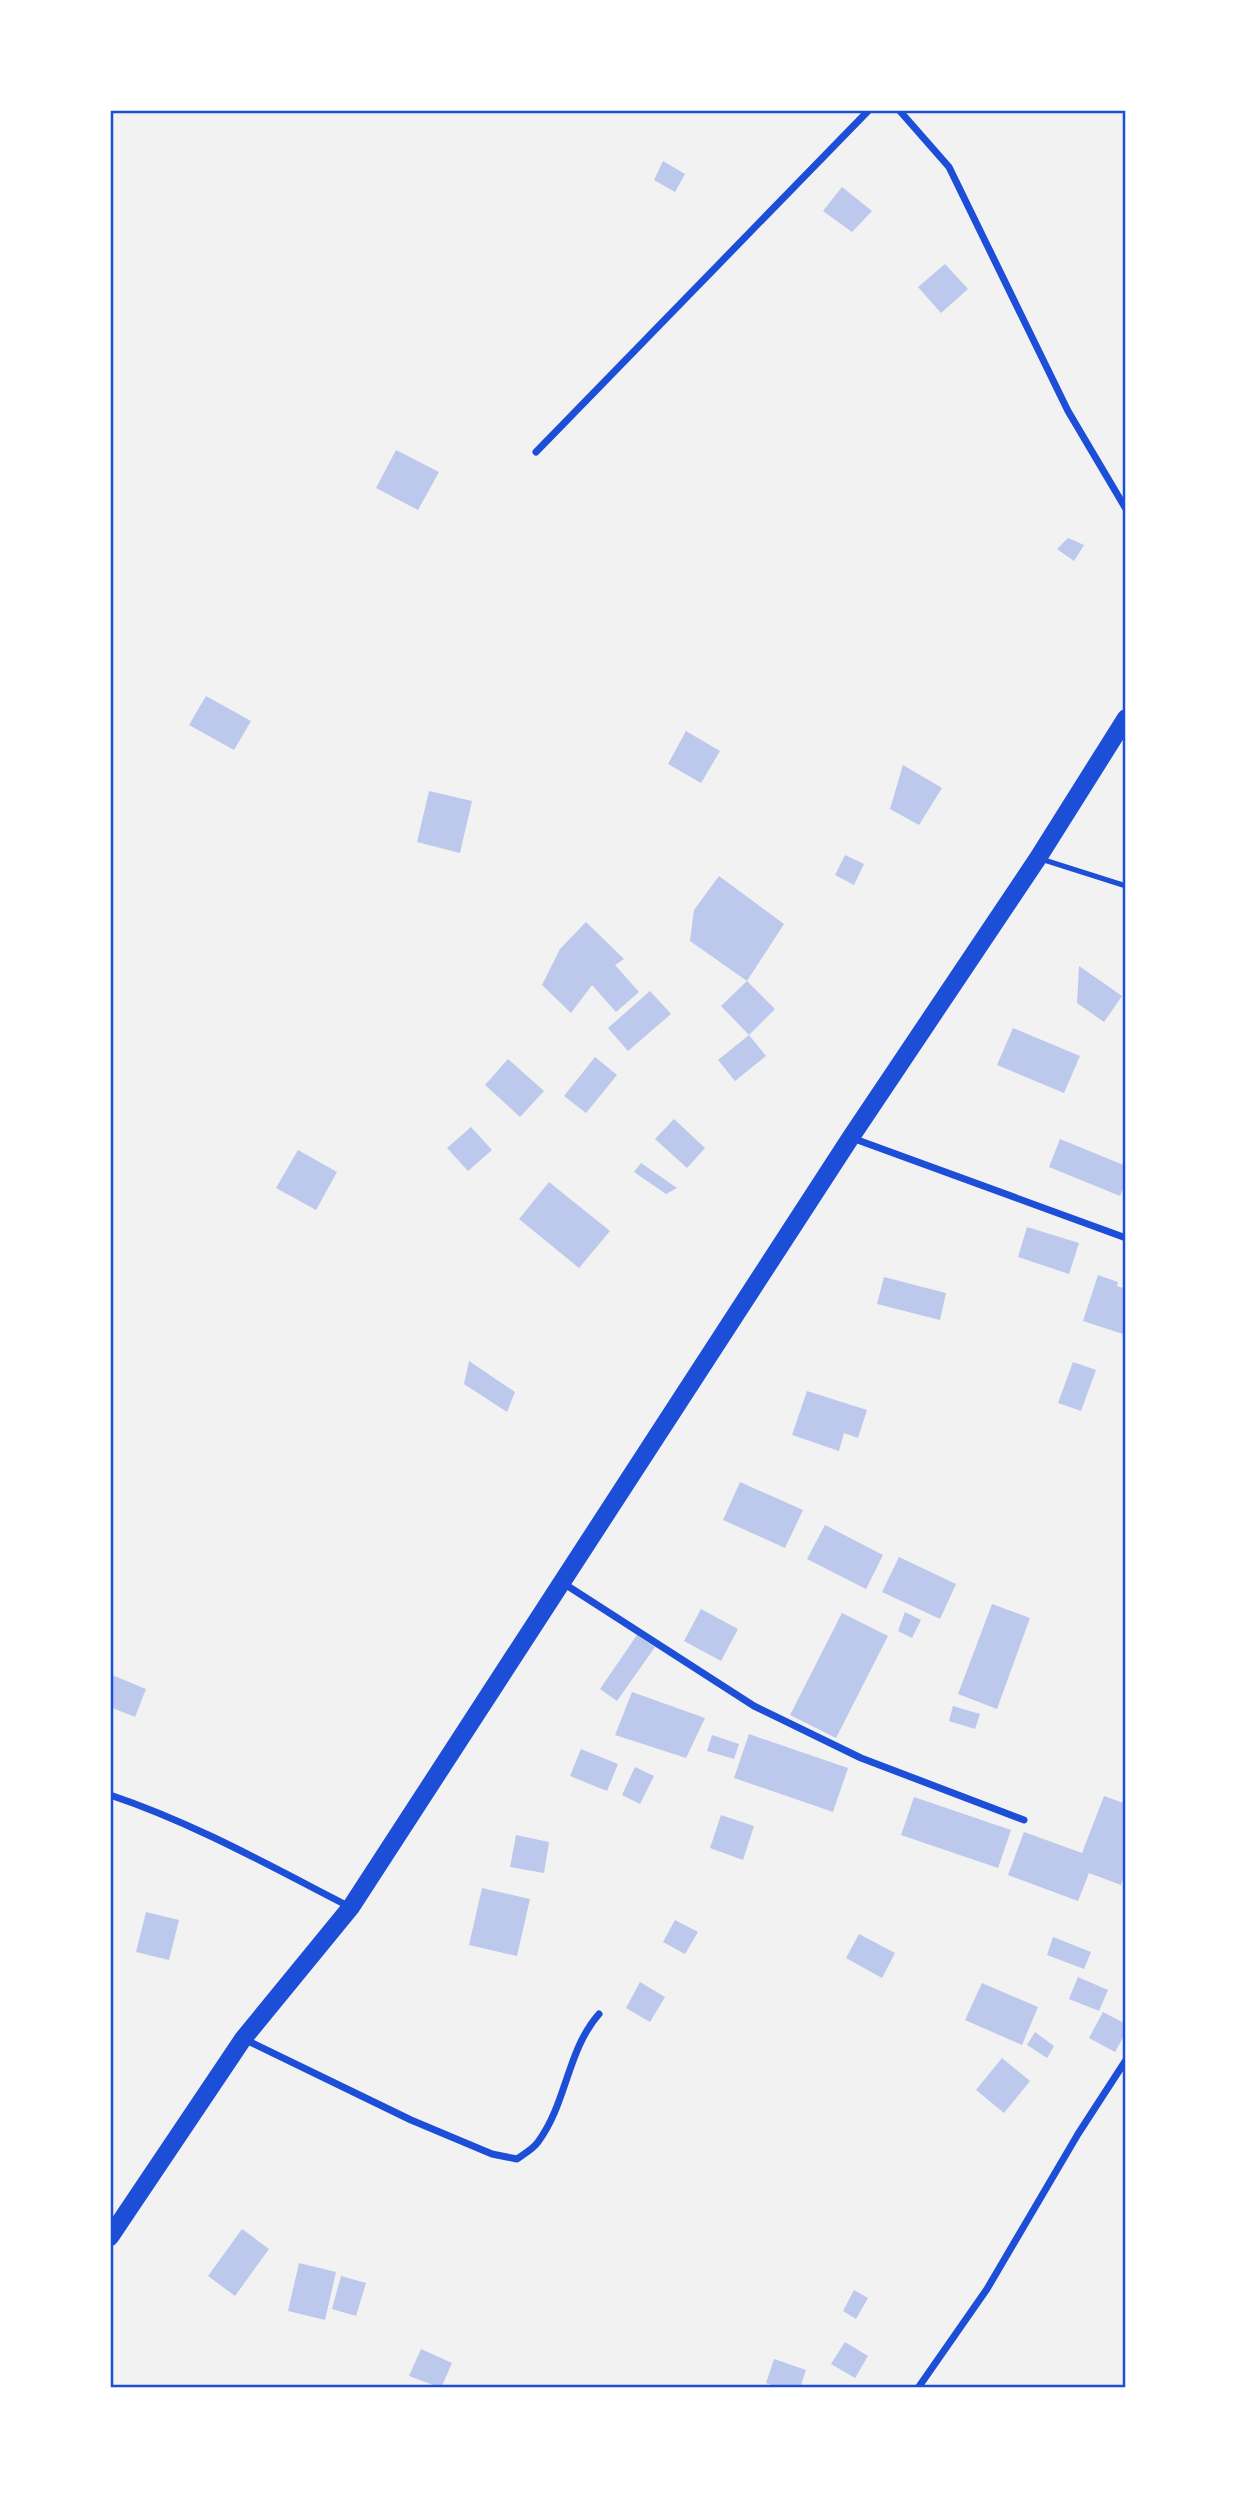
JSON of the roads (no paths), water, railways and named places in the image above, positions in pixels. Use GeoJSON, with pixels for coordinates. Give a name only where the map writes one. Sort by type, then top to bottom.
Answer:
{"type":"FeatureCollection","features":[{"type":"Feature","properties":{"kind":"highway"},"geometry":{"type":"LineString","coordinates":[[110,2237],[243,2039],[351,1907],[851,1137],[1123,727]]}},
{"type":"Feature","properties":{"kind":"street"},"geometry":{"type":"LineString","coordinates":[[536,452],[869,110]]}},
{"type":"Feature","properties":{"kind":"street"},"geometry":{"type":"LineString","coordinates":[[899,110],[949,167],[1068,411],[1126,509]]}},
{"type":"Feature","properties":{"kind":"street"},"geometry":{"type":"LineString","coordinates":[[851,1137],[1126,1238]]}},
{"type":"Feature","properties":{"kind":"street"},"geometry":{"type":"LineString","coordinates":[[562,1583],[754,1706],[861,1758],[1024,1820]]}},
{"type":"Feature","properties":{"kind":"street"},"geometry":{"type":"LineString","coordinates":[[110,1796],[145,1807],[235,1848],[351,1907]]}},
{"type":"Feature","properties":{"kind":"street"},"geometry":{"type":"LineString","coordinates":[[243,2039],[411,2120],[492,2154],[517,2159],[537,2145],[554,2116],[587,2027],[599,2014]]}},
{"type":"Feature","properties":{"kind":"street"},"geometry":{"type":"LineString","coordinates":[[918,2388],[987,2289],[1078,2134],[1126,2060]]}},
{"type":"Feature","properties":{"kind":"lane"},"geometry":{"type":"LineString","coordinates":[[1038,858],[1126,886]]}}]}
